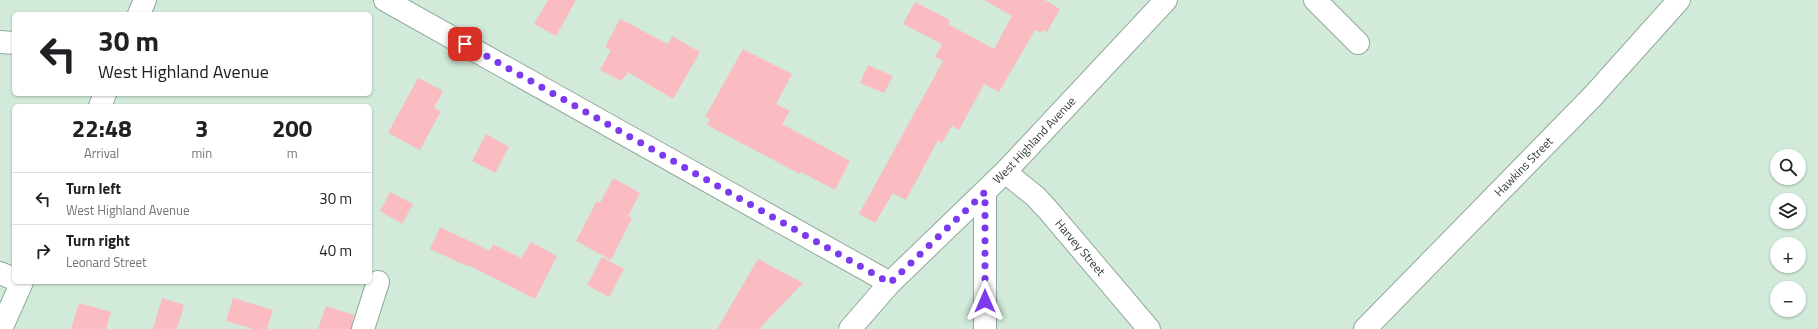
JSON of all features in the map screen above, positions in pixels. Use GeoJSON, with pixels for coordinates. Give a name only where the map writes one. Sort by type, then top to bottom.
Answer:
{"type":"FeatureCollection","features":[{"type":"Feature","properties":{"kind":"street"},"geometry":{"type":"LineString","coordinates":[[140,12],[145,0]]}},
{"type":"Feature","properties":{"kind":"street"},"geometry":{"type":"LineString","coordinates":[[385,0],[890,283]]}},
{"type":"Feature","properties":{"kind":"street"},"geometry":{"type":"LineString","coordinates":[[1315,0],[1358,43]]}},
{"type":"Feature","properties":{"kind":"street","name":"Hawkins Street"},"geometry":{"type":"LineString","coordinates":[[1365,329],[1593,96],[1679,0]]}},
{"type":"Feature","properties":{"kind":"street","name":"West Highland Avenue"},"geometry":{"type":"LineString","coordinates":[[850,329],[890,283],[1006,172],[1158,2]]}},
{"type":"Feature","properties":{"kind":"street"},"geometry":{"type":"LineString","coordinates":[[0,42],[12,43]]}},
{"type":"Feature","properties":{"kind":"street","name":"Harvey Street"},"geometry":{"type":"LineString","coordinates":[[1006,172],[1035,196],[1048,210],[1149,329]]}},
{"type":"Feature","properties":{"kind":"street"},"geometry":{"type":"LineString","coordinates":[[985,192],[985,329]]}},
{"type":"Feature","properties":{"kind":"street"},"geometry":{"type":"LineString","coordinates":[[0,273],[12,278]]}},
{"type":"Feature","properties":{"kind":"street"},"geometry":{"type":"LineString","coordinates":[[363,329],[378,282]]}},
{"type":"Feature","properties":{"kind":"street"},"geometry":{"type":"LineString","coordinates":[[1,329],[21,284]]}},
{"type":"Feature","properties":{"kind":"building"},"geometry":{"type":"Polygon","coordinates":[[[548,0],[576,0],[556,36],[534,24],[548,0]]]}},
{"type":"Feature","properties":{"kind":"building"},"geometry":{"type":"Polygon","coordinates":[[[984,0],[1045,0],[1060,9],[1047,32],[1043,30],[1041,33],[1035,30],[999,92],[984,84],[959,130],[952,126],[942,143],[938,140],[906,200],[893,193],[875,223],[859,214],[943,61],[935,57],[942,44],[903,24],[915,2],[950,20],[948,24],[994,49],[1012,16],[984,0]]]}},
{"type":"Feature","properties":{"kind":"building"},"geometry":{"type":"Polygon","coordinates":[[[620,19],[668,44],[672,36],[700,52],[673,99],[628,72],[621,81],[600,70],[611,50],[605,47],[620,19]]]}},
{"type":"Feature","properties":{"kind":"building"},"geometry":{"type":"Polygon","coordinates":[[[743,49],[792,74],[776,104],[790,111],[782,124],[850,161],[835,190],[801,172],[800,174],[707,125],[710,119],[705,117],[743,49]]]}},
{"type":"Feature","properties":{"kind":"building"},"geometry":{"type":"Polygon","coordinates":[[[868,65],[893,76],[884,93],[860,83],[868,65]]]}},
{"type":"Feature","properties":{"kind":"building"},"geometry":{"type":"Polygon","coordinates":[[[418,78],[443,91],[434,108],[441,111],[420,150],[388,133],[418,78]]]}},
{"type":"Feature","properties":{"kind":"building"},"geometry":{"type":"Polygon","coordinates":[[[486,134],[509,147],[495,173],[472,161],[486,134]]]}},
{"type":"Feature","properties":{"kind":"building"},"geometry":{"type":"Polygon","coordinates":[[[613,178],[640,193],[628,216],[632,218],[611,260],[576,241],[597,201],[600,203],[613,178]]]}},
{"type":"Feature","properties":{"kind":"building"},"geometry":{"type":"Polygon","coordinates":[[[390,192],[413,204],[402,224],[380,211],[390,192]]]}},
{"type":"Feature","properties":{"kind":"building"},"geometry":{"type":"Polygon","coordinates":[[[440,227],[490,251],[493,244],[521,258],[531,242],[557,256],[535,299],[468,265],[467,266],[430,249],[440,227]]]}},
{"type":"Feature","properties":{"kind":"building"},"geometry":{"type":"Polygon","coordinates":[[[602,257],[624,269],[609,297],[587,285],[602,257]]]}},
{"type":"Feature","properties":{"kind":"building"},"geometry":{"type":"Polygon","coordinates":[[[758,259],[803,283],[759,329],[717,329],[758,259]]]}},
{"type":"Feature","properties":{"kind":"building"},"geometry":{"type":"Polygon","coordinates":[[[162,298],[184,305],[177,329],[153,329],[162,298]]]}},
{"type":"Feature","properties":{"kind":"building"},"geometry":{"type":"Polygon","coordinates":[[[233,298],[273,310],[267,329],[254,329],[226,321],[233,298]]]}},
{"type":"Feature","properties":{"kind":"building"},"geometry":{"type":"Polygon","coordinates":[[[79,303],[111,312],[106,329],[71,329],[79,303]]]}},
{"type":"Feature","properties":{"kind":"building"},"geometry":{"type":"Polygon","coordinates":[[[326,306],[354,315],[351,329],[318,329],[326,306]]]}},
{"type":"Feature","properties":{"kind":"route"},"geometry":{"type":"LineString","coordinates":[[465,44],[890,283],[985,192],[985,301]]}}]}
